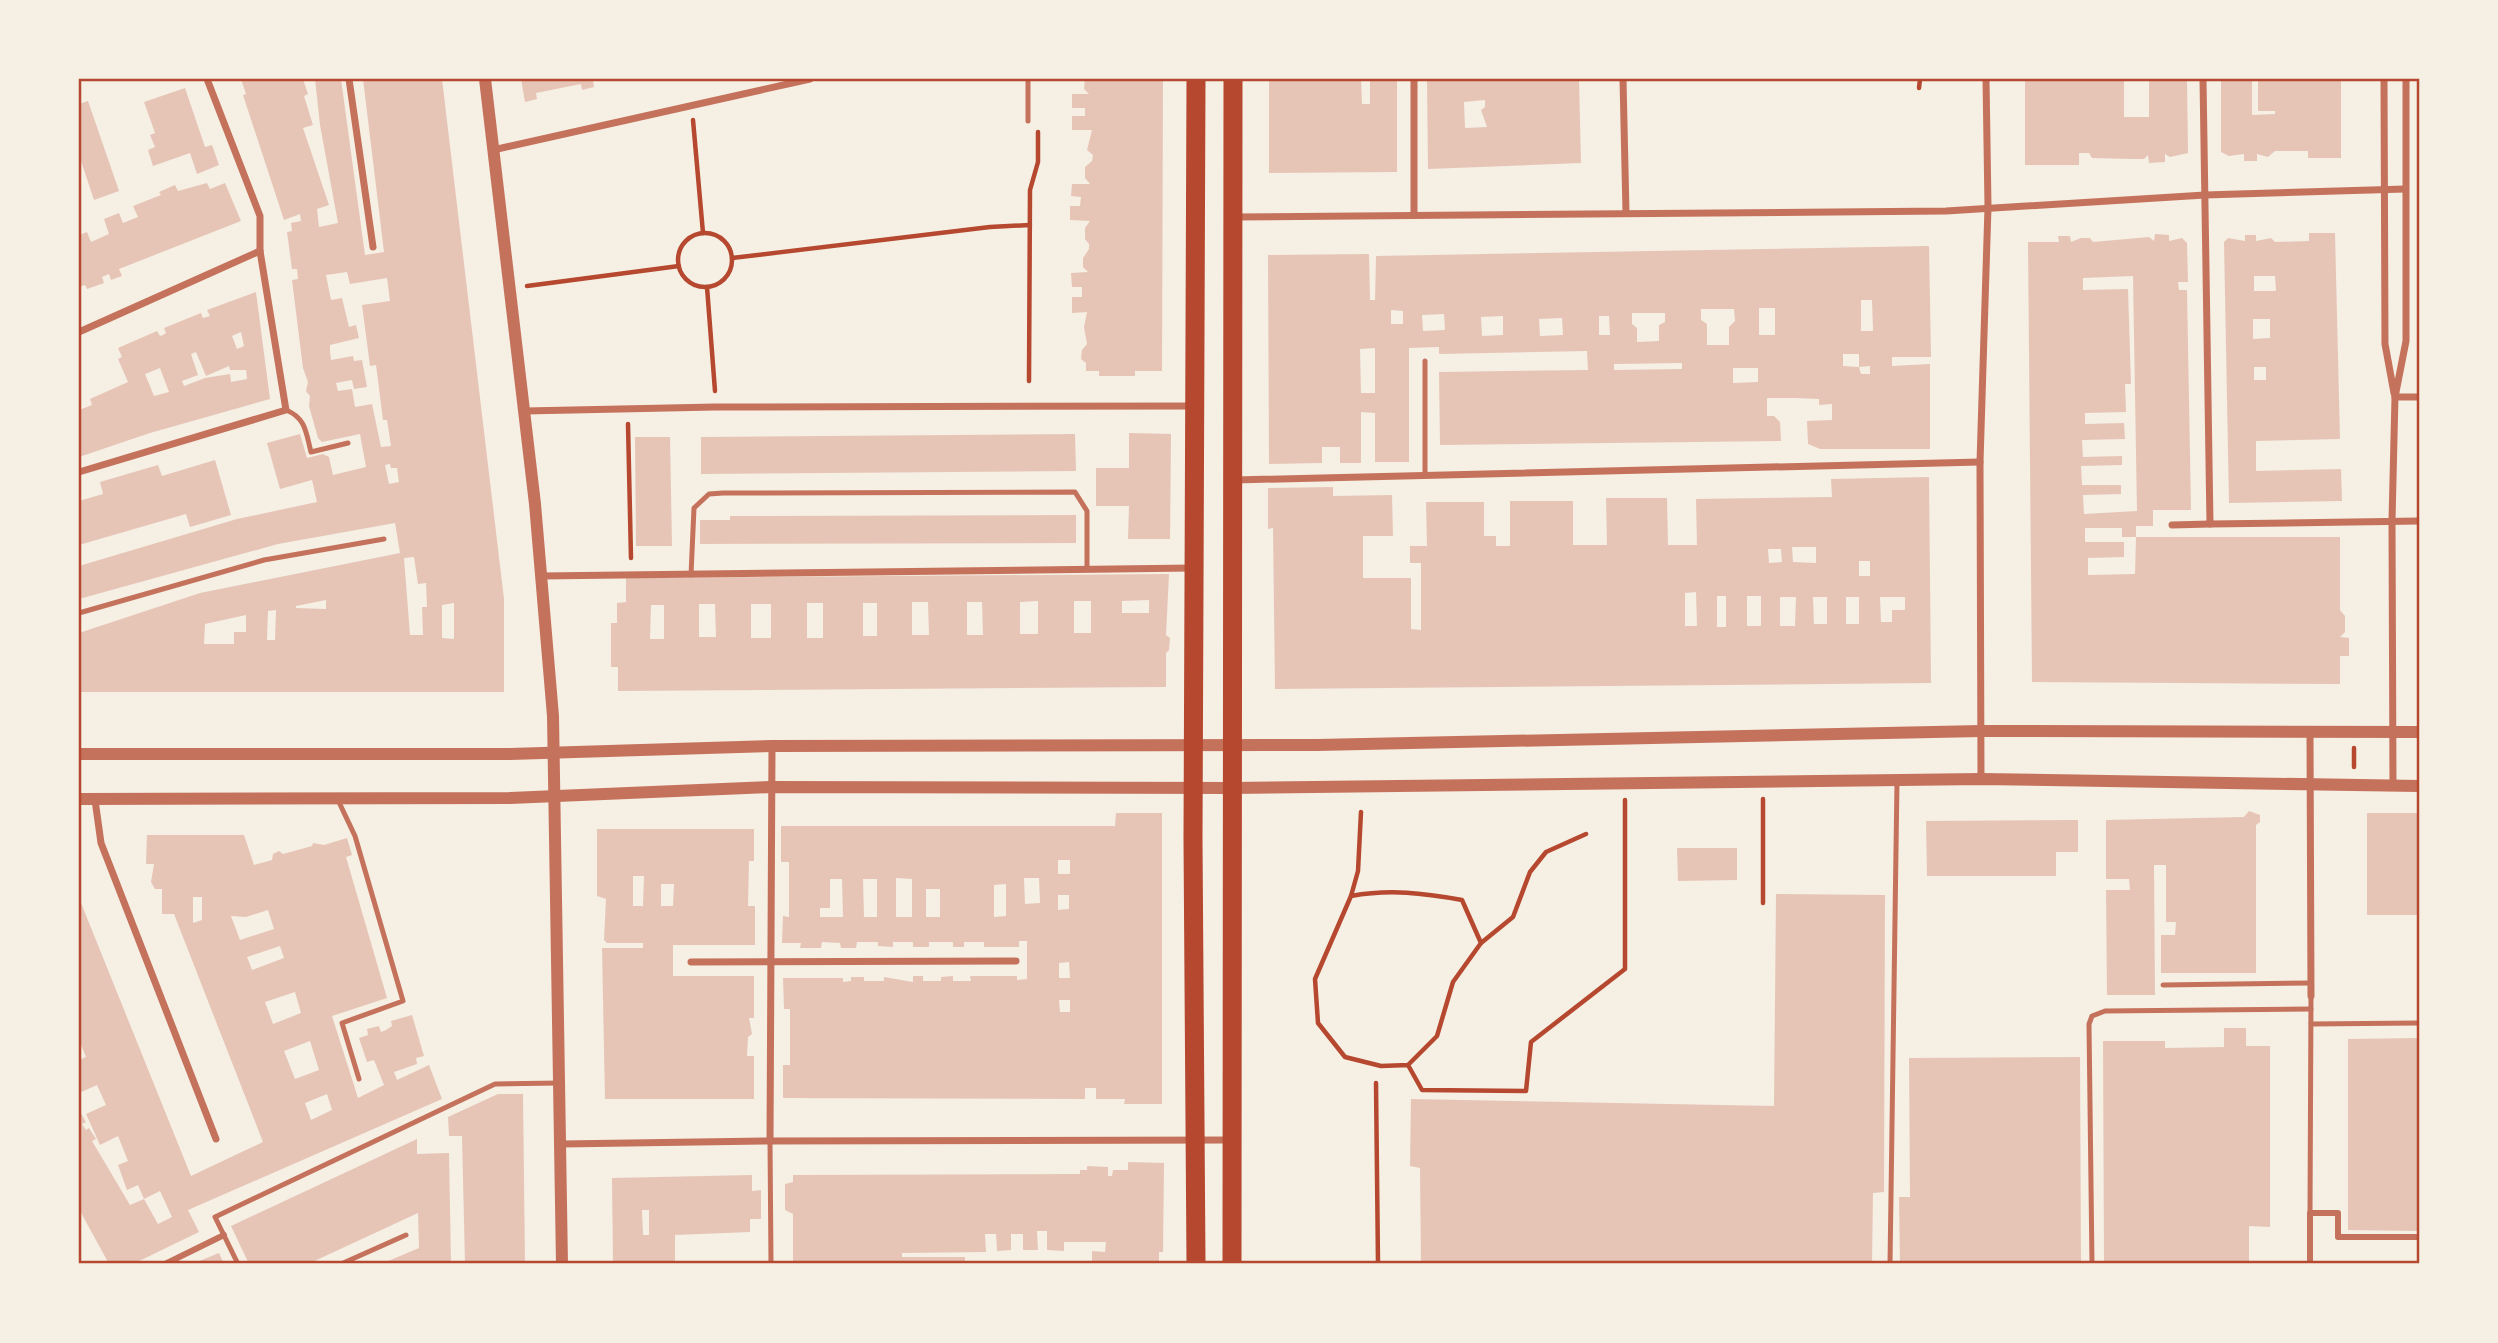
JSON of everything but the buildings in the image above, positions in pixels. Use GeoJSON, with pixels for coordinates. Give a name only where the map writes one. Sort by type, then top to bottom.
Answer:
{"type":"FeatureCollection","features":[{"type":"Feature","properties":{"kind":"highway"},"geometry":{"type":"LineString","coordinates":[[1196,79],[1196,1264]]}},
{"type":"Feature","properties":{"kind":"highway"},"geometry":{"type":"LineString","coordinates":[[1232,1264],[1233,79]]}},
{"type":"Feature","properties":{"kind":"street"},"geometry":{"type":"LineString","coordinates":[[79,472],[286,410],[260,251],[260,216],[206,79]]}},
{"type":"Feature","properties":{"kind":"street"},"geometry":{"type":"LineString","coordinates":[[349,79],[373,247]]}},
{"type":"Feature","properties":{"kind":"street"},"geometry":{"type":"LineString","coordinates":[[485,79],[525,411],[541,576],[553,752],[562,1144],[562,1264]]}},
{"type":"Feature","properties":{"kind":"street"},"geometry":{"type":"LineString","coordinates":[[493,150],[810,79]]}},
{"type":"Feature","properties":{"kind":"street"},"geometry":{"type":"LineString","coordinates":[[1414,79],[1414,214]]}},
{"type":"Feature","properties":{"kind":"street"},"geometry":{"type":"LineString","coordinates":[[1623,79],[1626,213]]}},
{"type":"Feature","properties":{"kind":"street"},"geometry":{"type":"LineString","coordinates":[[1981,779],[1980,463],[1988,207],[1986,79]]}},
{"type":"Feature","properties":{"kind":"street"},"geometry":{"type":"LineString","coordinates":[[2203,79],[2210,524]]}},
{"type":"Feature","properties":{"kind":"street"},"geometry":{"type":"LineString","coordinates":[[2384,79],[2385,344],[2395,397]]}},
{"type":"Feature","properties":{"kind":"street"},"geometry":{"type":"LineString","coordinates":[[2393,786],[2392,521],[2395,397],[2406,341],[2406,79]]}},
{"type":"Feature","properties":{"kind":"street"},"geometry":{"type":"LineString","coordinates":[[1233,216],[1946,211],[2204,195],[2406,188]]}},
{"type":"Feature","properties":{"kind":"street"},"geometry":{"type":"LineString","coordinates":[[79,332],[260,251]]}},
{"type":"Feature","properties":{"kind":"street"},"geometry":{"type":"LineString","coordinates":[[2395,397],[2419,397]]}},
{"type":"Feature","properties":{"kind":"street"},"geometry":{"type":"LineString","coordinates":[[525,411],[715,407],[1195,406]]}},
{"type":"Feature","properties":{"kind":"street"},"geometry":{"type":"LineString","coordinates":[[1231,480],[1980,463]]}},
{"type":"Feature","properties":{"kind":"street"},"geometry":{"type":"LineString","coordinates":[[2172,525],[2419,521]]}},
{"type":"Feature","properties":{"kind":"street"},"geometry":{"type":"LineString","coordinates":[[541,576],[1194,568]]}},
{"type":"Feature","properties":{"kind":"street"},"geometry":{"type":"LineString","coordinates":[[2310,730],[2311,996]]}},
{"type":"Feature","properties":{"kind":"street"},"geometry":{"type":"LineString","coordinates":[[79,754],[553,752],[772,746],[1231,745],[1981,732],[2419,732]]}},
{"type":"Feature","properties":{"kind":"street"},"geometry":{"type":"LineString","coordinates":[[770,1140],[772,746]]}},
{"type":"Feature","properties":{"kind":"street"},"geometry":{"type":"LineString","coordinates":[[79,799],[553,796],[771,787],[1232,788],[1981,779],[2419,786]]}},
{"type":"Feature","properties":{"kind":"street"},"geometry":{"type":"LineString","coordinates":[[94,800],[101,843],[216,1139]]}},
{"type":"Feature","properties":{"kind":"street"},"geometry":{"type":"LineString","coordinates":[[691,962],[1016,961]]}},
{"type":"Feature","properties":{"kind":"street"},"geometry":{"type":"LineString","coordinates":[[562,1144],[770,1140],[1233,1140]]}},
{"type":"Feature","properties":{"kind":"street"},"geometry":{"type":"LineString","coordinates":[[2310,1264],[2310,1213],[2338,1213],[2338,1237],[2419,1237]]}},
{"type":"Feature","properties":{"kind":"street"},"geometry":{"type":"LineString","coordinates":[[165,1264],[224,1236]]}},
{"type":"Feature","properties":{"kind":"lane"},"geometry":{"type":"LineString","coordinates":[[1028,79],[1028,121]]}},
{"type":"Feature","properties":{"kind":"lane"},"geometry":{"type":"LineString","coordinates":[[1425,361],[1425,475]]}},
{"type":"Feature","properties":{"kind":"lane"},"geometry":{"type":"LineString","coordinates":[[286,410],[299,415],[311,452],[348,443]]}},
{"type":"Feature","properties":{"kind":"lane"},"geometry":{"type":"LineString","coordinates":[[691,575],[694,508],[709,494],[723,493],[1075,492],[1087,511],[1087,569]]}},
{"type":"Feature","properties":{"kind":"lane"},"geometry":{"type":"LineString","coordinates":[[79,614],[253,563],[384,539]]}},
{"type":"Feature","properties":{"kind":"lane"},"geometry":{"type":"LineString","coordinates":[[1890,1264],[1897,780]]}},
{"type":"Feature","properties":{"kind":"lane"},"geometry":{"type":"LineString","coordinates":[[337,798],[355,836],[403,1001],[342,1024],[359,1079]]}},
{"type":"Feature","properties":{"kind":"lane"},"geometry":{"type":"LineString","coordinates":[[2162,985],[2311,983]]}},
{"type":"Feature","properties":{"kind":"lane"},"geometry":{"type":"LineString","coordinates":[[2310,1213],[2311,996]]}},
{"type":"Feature","properties":{"kind":"lane"},"geometry":{"type":"LineString","coordinates":[[2092,1264],[2088,1024],[2092,1016],[2105,1011],[2311,1009]]}},
{"type":"Feature","properties":{"kind":"lane"},"geometry":{"type":"LineString","coordinates":[[2311,1024],[2419,1023]]}},
{"type":"Feature","properties":{"kind":"lane"},"geometry":{"type":"LineString","coordinates":[[238,1264],[215,1217],[495,1084],[560,1083]]}},
{"type":"Feature","properties":{"kind":"lane"},"geometry":{"type":"LineString","coordinates":[[770,1140],[771,1264]]}},
{"type":"Feature","properties":{"kind":"lane"},"geometry":{"type":"LineString","coordinates":[[341,1264],[406,1235]]}},
{"type":"Feature","properties":{"kind":"path"},"geometry":{"type":"LineString","coordinates":[[1919,88],[1920,79]]}},
{"type":"Feature","properties":{"kind":"path"},"geometry":{"type":"LineString","coordinates":[[690,106],[695,133],[703,233]]}},
{"type":"Feature","properties":{"kind":"path"},"geometry":{"type":"LineString","coordinates":[[1029,381],[1030,190],[1038,162],[1038,121]]}},
{"type":"Feature","properties":{"kind":"path"},"geometry":{"type":"LineString","coordinates":[[732,258],[990,227],[1030,225]]}},
{"type":"Feature","properties":{"kind":"path"},"geometry":{"type":"LineString","coordinates":[[703,233],[719,237],[730,250],[732,258],[728,274],[716,285],[707,287],[686,279],[679,266],[681,248],[694,236],[703,233]]}},
{"type":"Feature","properties":{"kind":"path"},"geometry":{"type":"LineString","coordinates":[[510,288],[679,266]]}},
{"type":"Feature","properties":{"kind":"path"},"geometry":{"type":"LineString","coordinates":[[707,287],[715,407]]}},
{"type":"Feature","properties":{"kind":"path"},"geometry":{"type":"LineString","coordinates":[[628,436],[631,546]]}},
{"type":"Feature","properties":{"kind":"path"},"geometry":{"type":"LineString","coordinates":[[2354,747],[2354,776]]}},
{"type":"Feature","properties":{"kind":"path"},"geometry":{"type":"LineString","coordinates":[[1763,782],[1763,903]]}},
{"type":"Feature","properties":{"kind":"path"},"geometry":{"type":"LineString","coordinates":[[1408,1065],[1422,1090],[1526,1091],[1531,1042],[1560,1023],[1625,970],[1626,783]]}},
{"type":"Feature","properties":{"kind":"path"},"geometry":{"type":"LineString","coordinates":[[1361,812],[1358,871],[1351,895],[1315,979],[1318,1023],[1345,1057],[1381,1066],[1408,1065],[1437,1036],[1452,982],[1481,943],[1513,917],[1530,872],[1546,852],[1586,834]]}},
{"type":"Feature","properties":{"kind":"path"},"geometry":{"type":"LineString","coordinates":[[1351,895],[1382,890],[1418,892],[1462,900],[1481,943]]}},
{"type":"Feature","properties":{"kind":"path"},"geometry":{"type":"LineString","coordinates":[[1376,1083],[1378,1264]]}}]}
